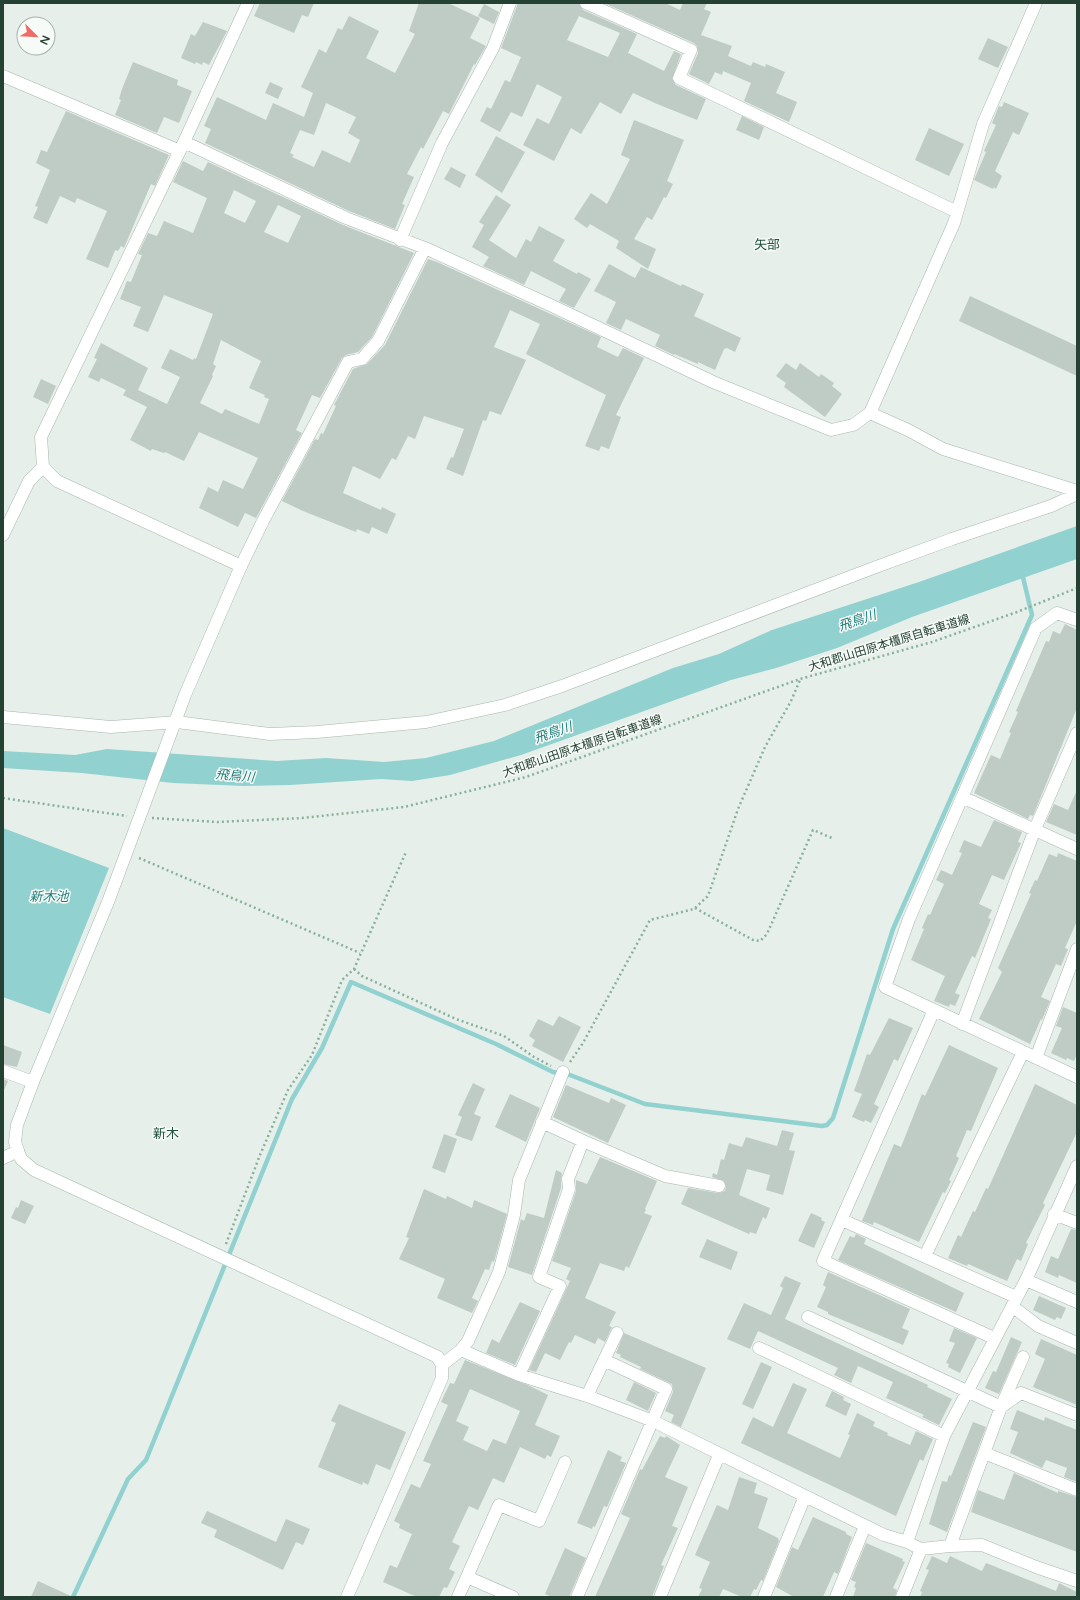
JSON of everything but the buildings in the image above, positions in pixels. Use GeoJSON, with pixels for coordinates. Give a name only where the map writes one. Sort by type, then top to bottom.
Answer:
{"type":"FeatureCollection","features":[{"type":"Feature","properties":{"kind":"street"},"geometry":{"type":"LineString","coordinates":[[241,566],[57,481],[43,467],[41,437],[182,147],[248,3]]}},
{"type":"Feature","properties":{"kind":"street"},"geometry":{"type":"LineString","coordinates":[[400,240],[442,143],[492,48],[510,3]]}},
{"type":"Feature","properties":{"kind":"street"},"geometry":{"type":"LineString","coordinates":[[586,3],[691,50],[679,78],[956,212]]}},
{"type":"Feature","properties":{"kind":"street"},"geometry":{"type":"LineString","coordinates":[[3,76],[182,147],[346,218],[400,240],[425,248],[713,382],[831,430],[853,425],[870,413],[954,223],[983,124],[1036,3]]}},
{"type":"Feature","properties":{"kind":"street"},"geometry":{"type":"LineString","coordinates":[[425,248],[378,342],[362,359],[348,362],[241,566],[185,695],[175,726],[127,853],[33,1082],[15,1134],[18,1151],[21,1158],[34,1170],[220,1256],[440,1361]]}},
{"type":"Feature","properties":{"kind":"street"},"geometry":{"type":"LineString","coordinates":[[870,413],[908,430],[943,449],[1077,492]]}},
{"type":"Feature","properties":{"kind":"street"},"geometry":{"type":"LineString","coordinates":[[3,535],[29,481],[43,467]]}},
{"type":"Feature","properties":{"kind":"street"},"geometry":{"type":"LineString","coordinates":[[3,717],[111,727],[175,726],[270,734],[317,732],[426,722],[505,705],[660,650],[952,539],[1051,506],[1077,492]]}},
{"type":"Feature","properties":{"kind":"street"},"geometry":{"type":"LineString","coordinates":[[1077,620],[1057,613],[1036,628],[909,919],[885,987],[1077,1077]]}},
{"type":"Feature","properties":{"kind":"street"},"geometry":{"type":"LineString","coordinates":[[962,1024],[1035,829],[1077,733]]}},
{"type":"Feature","properties":{"kind":"street"},"geometry":{"type":"LineString","coordinates":[[962,797],[1077,849]]}},
{"type":"Feature","properties":{"kind":"street"},"geometry":{"type":"LineString","coordinates":[[1036,1058],[1077,949]]}},
{"type":"Feature","properties":{"kind":"street"},"geometry":{"type":"LineString","coordinates":[[934,1010],[823,1261],[994,1338]]}},
{"type":"Feature","properties":{"kind":"street"},"geometry":{"type":"LineString","coordinates":[[925,1256],[1023,1052]]}},
{"type":"Feature","properties":{"kind":"street"},"geometry":{"type":"LineString","coordinates":[[3,1071],[33,1082]]}},
{"type":"Feature","properties":{"kind":"street"},"geometry":{"type":"LineString","coordinates":[[440,1361],[461,1350],[468,1341],[499,1272],[514,1215],[520,1180],[563,1072]]}},
{"type":"Feature","properties":{"kind":"street"},"geometry":{"type":"LineString","coordinates":[[542,1122],[665,1176],[719,1186]]}},
{"type":"Feature","properties":{"kind":"street"},"geometry":{"type":"LineString","coordinates":[[519,1375],[560,1286],[539,1277],[569,1188],[568,1179],[583,1141]]}},
{"type":"Feature","properties":{"kind":"street"},"geometry":{"type":"LineString","coordinates":[[3,1158],[18,1151]]}},
{"type":"Feature","properties":{"kind":"street"},"geometry":{"type":"LineString","coordinates":[[907,1542],[944,1436],[966,1391],[1026,1280],[1054,1214],[1075,1173]]}},
{"type":"Feature","properties":{"kind":"street"},"geometry":{"type":"LineString","coordinates":[[1054,1214],[1077,1223]]}},
{"type":"Feature","properties":{"kind":"street"},"geometry":{"type":"LineString","coordinates":[[842,1220],[925,1256],[1014,1302],[1038,1326],[1077,1343]]}},
{"type":"Feature","properties":{"kind":"street"},"geometry":{"type":"LineString","coordinates":[[1026,1280],[1077,1302]]}},
{"type":"Feature","properties":{"kind":"street"},"geometry":{"type":"LineString","coordinates":[[808,1316],[1001,1407]]}},
{"type":"Feature","properties":{"kind":"street"},"geometry":{"type":"LineString","coordinates":[[588,1396],[617,1333]]}},
{"type":"Feature","properties":{"kind":"street"},"geometry":{"type":"LineString","coordinates":[[758,1348],[944,1436]]}},
{"type":"Feature","properties":{"kind":"street"},"geometry":{"type":"LineString","coordinates":[[461,1350],[519,1375],[588,1396],[653,1421],[865,1526],[884,1535],[907,1542],[922,1550],[950,1546],[982,1545],[1036,1567],[1077,1581]]}},
{"type":"Feature","properties":{"kind":"street"},"geometry":{"type":"LineString","coordinates":[[950,1546],[1001,1407],[1022,1357]]}},
{"type":"Feature","properties":{"kind":"street"},"geometry":{"type":"LineString","coordinates":[[576,1597],[666,1389],[604,1360]]}},
{"type":"Feature","properties":{"kind":"street"},"geometry":{"type":"LineString","coordinates":[[347,1597],[442,1378],[440,1361]]}},
{"type":"Feature","properties":{"kind":"street"},"geometry":{"type":"LineString","coordinates":[[1001,1407],[1021,1393],[1077,1415]]}},
{"type":"Feature","properties":{"kind":"street"},"geometry":{"type":"LineString","coordinates":[[984,1453],[1077,1490]]}},
{"type":"Feature","properties":{"kind":"street"},"geometry":{"type":"LineString","coordinates":[[660,1597],[719,1455]]}},
{"type":"Feature","properties":{"kind":"street"},"geometry":{"type":"LineString","coordinates":[[458,1597],[499,1505],[539,1521],[565,1462]]}},
{"type":"Feature","properties":{"kind":"street"},"geometry":{"type":"LineString","coordinates":[[764,1597],[805,1496]]}},
{"type":"Feature","properties":{"kind":"street"},"geometry":{"type":"LineString","coordinates":[[836,1597],[865,1526]]}},
{"type":"Feature","properties":{"kind":"street"},"geometry":{"type":"LineString","coordinates":[[902,1597],[922,1550]]}},
{"type":"Feature","properties":{"kind":"street"},"geometry":{"type":"LineString","coordinates":[[467,1577],[512,1597]]}},
{"type":"Feature","properties":{"kind":"path","name":"大和郡山田原本橿原自転車道線"},"geometry":{"type":"LineString","coordinates":[[3,798],[140,818],[218,822],[302,818],[404,807],[526,777],[800,679],[932,642],[1018,612],[1077,588]]}},
{"type":"Feature","properties":{"kind":"path"},"geometry":{"type":"LineString","coordinates":[[354,969],[362,976],[456,1019],[504,1036],[534,1057],[563,1072],[583,1043],[650,920],[695,908],[708,896],[738,809],[765,747],[791,701],[800,679]]}},
{"type":"Feature","properties":{"kind":"path"},"geometry":{"type":"LineString","coordinates":[[695,908],[753,940],[760,941],[767,934],[813,830],[832,838]]}},
{"type":"Feature","properties":{"kind":"path"},"geometry":{"type":"LineString","coordinates":[[220,1256],[288,1090],[312,1055],[342,980],[354,969],[406,852]]}},
{"type":"Feature","properties":{"kind":"path"},"geometry":{"type":"LineString","coordinates":[[127,853],[360,953]]}},
{"type":"Feature","properties":{"kind":"water","name":"飛鳥川"},"geometry":{"type":"Polygon","coordinates":[[[1077,526],[1077,559],[912,617],[837,648],[776,668],[731,680],[521,755],[450,775],[412,781],[381,779],[290,785],[244,786],[173,783],[82,773],[3,768],[3,751],[75,755],[107,749],[277,761],[326,758],[384,762],[426,758],[494,741],[673,668],[719,654],[772,630],[919,582],[1077,526]]]}},
{"type":"Feature","properties":{"kind":"water","name":"新木池"},"geometry":{"type":"Polygon","coordinates":[[[3,828],[109,868],[50,1014],[3,997],[3,828]]]}},
{"type":"Feature","properties":{"kind":"waterway"},"geometry":{"type":"LineString","coordinates":[[73,1597],[128,1479],[146,1460],[292,1099],[322,1048],[351,982],[496,1044],[553,1072],[570,1075],[645,1104],[822,1126],[827,1125],[833,1118],[893,929],[1032,615],[1022,573]]}},
{"type":"Feature","properties":{"kind":"district","name":"矢部"},"geometry":{"type":"Point","coordinates":[767,244]}},
{"type":"Feature","properties":{"kind":"district","name":"新木"},"geometry":{"type":"Point","coordinates":[166,1133]}}]}
